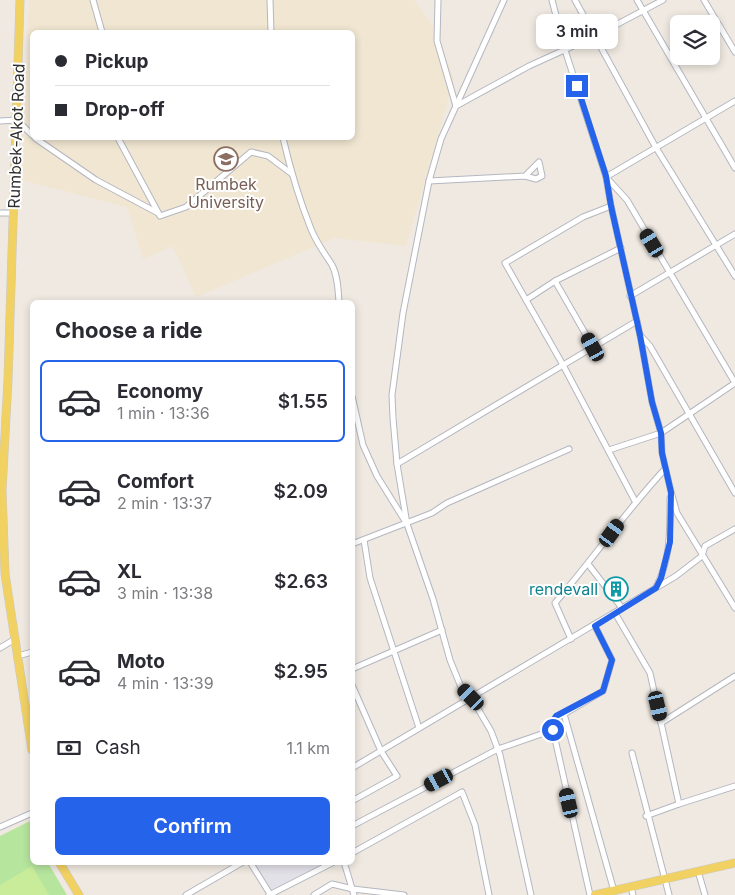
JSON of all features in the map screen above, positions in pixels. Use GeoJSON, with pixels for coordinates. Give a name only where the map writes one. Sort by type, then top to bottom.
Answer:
{"type":"FeatureCollection","features":[{"type":"Feature","properties":{"kind":"main road","name":"Rumbek-Akot Road"},"geometry":{"type":"LineString","coordinates":[[20,0],[2,534],[4,574],[30,721]]}},
{"type":"Feature","properties":{"kind":"main road"},"geometry":{"type":"LineString","coordinates":[[595,895],[614,891],[632,891],[698,871],[735,864]]}},
{"type":"Feature","properties":{"kind":"main road"},"geometry":{"type":"LineString","coordinates":[[61,865],[79,895]]}},
{"type":"Feature","properties":{"kind":"street"},"geometry":{"type":"LineString","coordinates":[[93,0],[101,30]]}},
{"type":"Feature","properties":{"kind":"street"},"geometry":{"type":"LineString","coordinates":[[270,0],[271,30]]}},
{"type":"Feature","properties":{"kind":"street"},"geometry":{"type":"LineString","coordinates":[[438,0],[437,41],[456,106]]}},
{"type":"Feature","properties":{"kind":"street"},"geometry":{"type":"LineString","coordinates":[[504,0],[441,139],[429,182],[403,313],[392,395],[397,464],[407,524],[450,660],[461,687],[471,697],[491,731],[498,750],[531,895]]}},
{"type":"Feature","properties":{"kind":"street"},"geometry":{"type":"LineString","coordinates":[[552,0],[565,50],[606,176],[630,296],[640,335],[652,402],[661,433],[665,469],[677,513],[735,608]]}},
{"type":"Feature","properties":{"kind":"street"},"geometry":{"type":"LineString","coordinates":[[575,0],[655,146],[735,276]]}},
{"type":"Feature","properties":{"kind":"street"},"geometry":{"type":"LineString","coordinates":[[637,0],[735,168]]}},
{"type":"Feature","properties":{"kind":"street"},"geometry":{"type":"LineString","coordinates":[[456,106],[529,66],[595,36],[663,0]]}},
{"type":"Feature","properties":{"kind":"street"},"geometry":{"type":"LineString","coordinates":[[704,0],[735,52]]}},
{"type":"Feature","properties":{"kind":"street"},"geometry":{"type":"LineString","coordinates":[[606,176],[735,101]]}},
{"type":"Feature","properties":{"kind":"street"},"geometry":{"type":"LineString","coordinates":[[0,120],[16,120],[30,133]]}},
{"type":"Feature","properties":{"kind":"street"},"geometry":{"type":"LineString","coordinates":[[38,140],[96,180],[158,213],[160,216],[186,207],[251,152],[268,156],[292,174]]}},
{"type":"Feature","properties":{"kind":"street"},"geometry":{"type":"LineString","coordinates":[[119,140],[158,213]]}},
{"type":"Feature","properties":{"kind":"street"},"geometry":{"type":"LineString","coordinates":[[284,140],[292,174],[320,250],[333,266],[337,278],[339,300]]}},
{"type":"Feature","properties":{"kind":"street"},"geometry":{"type":"LineString","coordinates":[[429,182],[525,176]]}},
{"type":"Feature","properties":{"kind":"street"},"geometry":{"type":"LineString","coordinates":[[606,176],[627,200],[735,383],[661,433],[609,450]]}},
{"type":"Feature","properties":{"kind":"street"},"geometry":{"type":"LineString","coordinates":[[611,206],[583,218],[505,263],[564,366],[635,501]]}},
{"type":"Feature","properties":{"kind":"street"},"geometry":{"type":"LineString","coordinates":[[0,213],[14,213]]}},
{"type":"Feature","properties":{"kind":"street"},"geometry":{"type":"LineString","coordinates":[[630,296],[735,234]]}},
{"type":"Feature","properties":{"kind":"street"},"geometry":{"type":"LineString","coordinates":[[526,300],[555,281],[621,248]]}},
{"type":"Feature","properties":{"kind":"street"},"geometry":{"type":"LineString","coordinates":[[555,281],[593,347]]}},
{"type":"Feature","properties":{"kind":"street"},"geometry":{"type":"LineString","coordinates":[[397,464],[637,321]]}},
{"type":"Feature","properties":{"kind":"street"},"geometry":{"type":"LineString","coordinates":[[640,335],[650,346],[735,493]]}},
{"type":"Feature","properties":{"kind":"street"},"geometry":{"type":"LineString","coordinates":[[355,409],[363,445],[377,476],[407,524]]}},
{"type":"Feature","properties":{"kind":"street"},"geometry":{"type":"LineString","coordinates":[[355,543],[407,524],[476,490],[569,449]]}},
{"type":"Feature","properties":{"kind":"street"},"geometry":{"type":"LineString","coordinates":[[571,639],[555,603],[588,564],[635,501],[665,469]]}},
{"type":"Feature","properties":{"kind":"street"},"geometry":{"type":"LineString","coordinates":[[656,588],[661,578],[670,542],[671,492]]}},
{"type":"Feature","properties":{"kind":"street"},"geometry":{"type":"LineString","coordinates":[[355,766],[595,626],[694,565],[702,556],[705,546],[735,528]]}},
{"type":"Feature","properties":{"kind":"street"},"geometry":{"type":"LineString","coordinates":[[364,540],[370,578],[419,728]]}},
{"type":"Feature","properties":{"kind":"street"},"geometry":{"type":"LineString","coordinates":[[588,564],[622,608]]}},
{"type":"Feature","properties":{"kind":"street"},"geometry":{"type":"LineString","coordinates":[[616,612],[650,673],[679,804]]}},
{"type":"Feature","properties":{"kind":"street"},"geometry":{"type":"LineString","coordinates":[[590,895],[553,730],[553,720],[603,691],[612,660],[595,626]]}},
{"type":"Feature","properties":{"kind":"street"},"geometry":{"type":"LineString","coordinates":[[355,668],[442,630]]}},
{"type":"Feature","properties":{"kind":"street"},"geometry":{"type":"LineString","coordinates":[[0,648],[15,639]]}},
{"type":"Feature","properties":{"kind":"street"},"geometry":{"type":"LineString","coordinates":[[18,656],[30,653]]}},
{"type":"Feature","properties":{"kind":"street"},"geometry":{"type":"LineString","coordinates":[[661,723],[735,676]]}},
{"type":"Feature","properties":{"kind":"street"},"geometry":{"type":"LineString","coordinates":[[355,692],[381,750],[397,776],[355,799]]}},
{"type":"Feature","properties":{"kind":"street"},"geometry":{"type":"LineString","coordinates":[[564,714],[614,891]]}},
{"type":"Feature","properties":{"kind":"street"},"geometry":{"type":"LineString","coordinates":[[355,824],[498,750],[553,730]]}},
{"type":"Feature","properties":{"kind":"street"},"geometry":{"type":"LineString","coordinates":[[632,752],[646,816],[669,895]]}},
{"type":"Feature","properties":{"kind":"street"},"geometry":{"type":"LineString","coordinates":[[646,816],[735,786]]}},
{"type":"Feature","properties":{"kind":"street"},"geometry":{"type":"LineString","coordinates":[[355,851],[462,792],[475,825],[489,895]]}},
{"type":"Feature","properties":{"kind":"street"},"geometry":{"type":"LineString","coordinates":[[0,827],[30,814]]}},
{"type":"Feature","properties":{"kind":"street"},"geometry":{"type":"LineString","coordinates":[[186,895],[238,865]]}},
{"type":"Feature","properties":{"kind":"street"},"geometry":{"type":"LineString","coordinates":[[252,865],[269,895],[328,865]]}},
{"type":"Feature","properties":{"kind":"street"},"geometry":{"type":"LineString","coordinates":[[345,865],[354,892]]}},
{"type":"Feature","properties":{"kind":"street"},"geometry":{"type":"LineString","coordinates":[[698,871],[705,895]]}},
{"type":"Feature","properties":{"kind":"street"},"geometry":{"type":"LineString","coordinates":[[314,895],[332,884],[354,892],[404,895]]}},
{"type":"Feature","properties":{"kind":"shaded area","name":"Rumbek University"},"geometry":{"type":"Polygon","coordinates":[[[29,0],[414,0],[435,29],[454,79],[406,246],[335,238],[196,297],[173,246],[143,259],[127,207],[21,180],[29,0]]]}},
{"type":"Feature","properties":{"kind":"shaded area"},"geometry":{"type":"Polygon","coordinates":[[[256,865],[325,865],[271,891],[256,865]]]}},
{"type":"Feature","properties":{"kind":"green space"},"geometry":{"type":"Polygon","coordinates":[[[30,821],[30,865],[49,865],[67,895],[0,895],[0,836],[30,821]]]}},
{"type":"Feature","properties":{"kind":"green space"},"geometry":{"type":"Polygon","coordinates":[[[32,866],[49,895],[0,895],[0,885],[32,866]]]}},
{"type":"Feature","properties":{"kind":"place","name":"Rumbek University"},"geometry":{"type":"Point","coordinates":[226,159]}},
{"type":"Feature","properties":{"kind":"place","name":"rendevall"},"geometry":{"type":"Point","coordinates":[616,589]}},
{"type":"Feature","properties":{"kind":"route"},"geometry":{"type":"LineString","coordinates":[[553,730],[551,724],[556,716],[564,714],[603,691],[612,660],[595,626],[656,588],[661,578],[670,542],[671,492],[662,453],[661,433],[652,402],[640,335],[630,296],[606,176],[577,86]]}}]}
